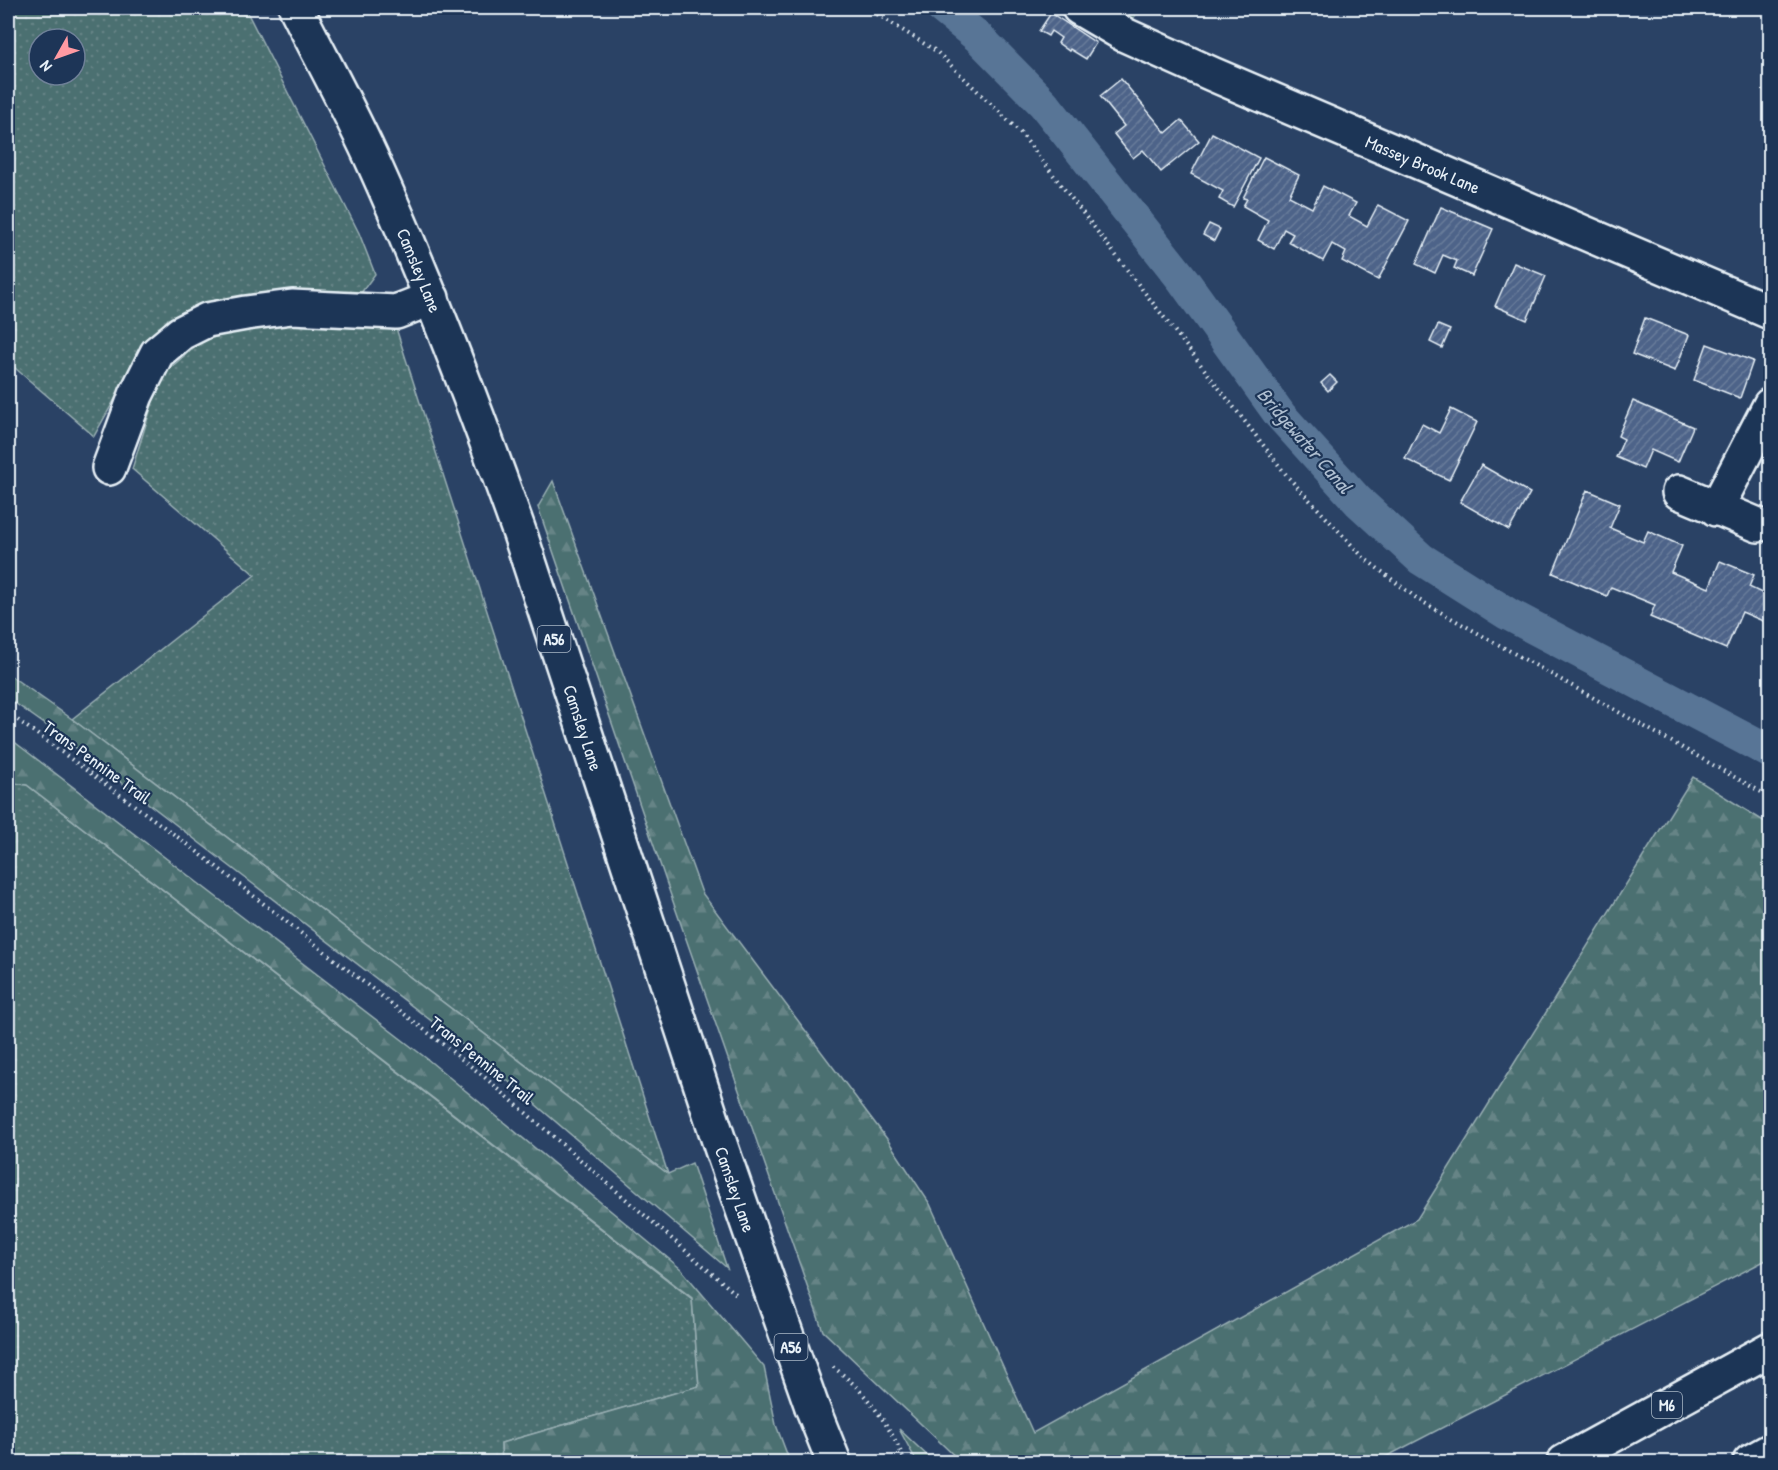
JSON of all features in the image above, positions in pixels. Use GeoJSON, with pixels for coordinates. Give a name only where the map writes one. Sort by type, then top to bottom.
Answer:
{"type":"FeatureCollection","features":[{"type":"Feature","properties":{"kind":"main road","name":"Camsley Lane"},"geometry":{"type":"LineString","coordinates":[[296,8],[375,165],[432,298],[485,435],[520,534],[721,1147],[756,1293],[812,1407],[834,1462]]}},
{"type":"Feature","properties":{"kind":"main road","name":"Massey Brook Lane"},"geometry":{"type":"LineString","coordinates":[[1079,8],[1125,35],[1201,69],[1770,312]]}},
{"type":"Feature","properties":{"kind":"main road"},"geometry":{"type":"LineString","coordinates":[[109,468],[136,395],[157,353],[181,333],[207,320],[246,313],[292,307],[396,312],[432,298]]}},
{"type":"Feature","properties":{"kind":"main road"},"geometry":{"type":"LineString","coordinates":[[1716,508],[1770,405]]}},
{"type":"Feature","properties":{"kind":"main road"},"geometry":{"type":"LineString","coordinates":[[1679,492],[1758,525]]}},
{"type":"Feature","properties":{"kind":"main road","name":"M6"},"geometry":{"type":"LineString","coordinates":[[1564,1462],[1770,1349]]}},
{"type":"Feature","properties":{"kind":"main road"},"geometry":{"type":"LineString","coordinates":[[1750,1462],[1770,1451]]}},
{"type":"Feature","properties":{"kind":"path"},"geometry":{"type":"LineString","coordinates":[[867,8],[936,51],[1020,132],[1288,477],[1364,558],[1419,600],[1770,797]]}},
{"type":"Feature","properties":{"kind":"path","name":"Trans Pennine Trail"},"geometry":{"type":"LineString","coordinates":[[8,713],[190,846],[482,1075],[714,1276],[756,1293]]}},
{"type":"Feature","properties":{"kind":"path"},"geometry":{"type":"LineString","coordinates":[[828,1362],[875,1407],[898,1444],[905,1462]]}},
{"type":"Feature","properties":{"kind":"green space"},"geometry":{"type":"Polygon","coordinates":[[[8,8],[245,8],[359,233],[375,274],[361,293],[234,300],[168,319],[129,374],[94,436],[8,362],[8,8]]]}},
{"type":"Feature","properties":{"kind":"green space"},"geometry":{"type":"Polygon","coordinates":[[[1078,8],[1139,8],[1125,35],[1078,8]]]}},
{"type":"Feature","properties":{"kind":"green space"},"geometry":{"type":"Polygon","coordinates":[[[258,323],[395,325],[668,1174],[72,719],[255,575],[132,469],[161,376],[200,342],[258,323]]]}},
{"type":"Feature","properties":{"kind":"green space"},"geometry":{"type":"Polygon","coordinates":[[[553,481],[702,893],[887,1139],[930,1204],[1033,1433],[1417,1219],[1693,777],[1770,825],[1770,1258],[1376,1462],[961,1462],[823,1331],[538,507],[553,481]]]}},
{"type":"Feature","properties":{"kind":"green space"},"geometry":{"type":"Polygon","coordinates":[[[8,674],[72,719],[668,1174],[692,1163],[727,1268],[494,1069],[8,698],[8,674]]]}},
{"type":"Feature","properties":{"kind":"green space"},"geometry":{"type":"Polygon","coordinates":[[[8,737],[426,1058],[681,1269],[764,1367],[776,1425],[790,1462],[502,1462],[501,1443],[699,1386],[692,1298],[27,785],[8,782],[8,737]]]}},
{"type":"Feature","properties":{"kind":"green space"},"geometry":{"type":"Polygon","coordinates":[[[8,782],[27,785],[692,1299],[699,1386],[501,1443],[502,1462],[8,1462],[8,782]]]}},
{"type":"Feature","properties":{"kind":"green space"},"geometry":{"type":"Polygon","coordinates":[[[899,1429],[934,1462],[917,1462],[899,1429]]]}},
{"type":"Feature","properties":{"kind":"building"},"geometry":{"type":"Polygon","coordinates":[[[1051,13],[1096,43],[1086,59],[1058,43],[1061,38],[1051,31],[1048,36],[1039,31],[1051,13]]]}},
{"type":"Feature","properties":{"kind":"building"},"geometry":{"type":"Polygon","coordinates":[[[1121,79],[1166,133],[1181,120],[1199,141],[1161,172],[1143,150],[1133,158],[1114,134],[1124,126],[1100,96],[1121,79]]]}},
{"type":"Feature","properties":{"kind":"building"},"geometry":{"type":"Polygon","coordinates":[[[1212,133],[1259,158],[1233,207],[1219,199],[1223,191],[1191,174],[1212,133]]]}},
{"type":"Feature","properties":{"kind":"building"},"geometry":{"type":"Polygon","coordinates":[[[1264,157],[1299,175],[1289,196],[1312,208],[1323,186],[1356,203],[1349,216],[1367,226],[1378,205],[1409,221],[1378,280],[1342,261],[1346,252],[1332,244],[1323,261],[1288,242],[1293,234],[1284,229],[1274,249],[1258,240],[1268,220],[1243,206],[1247,199],[1243,198],[1264,157]]]}},
{"type":"Feature","properties":{"kind":"building"},"geometry":{"type":"Polygon","coordinates":[[[1441,207],[1493,229],[1472,276],[1454,268],[1457,261],[1443,255],[1435,273],[1416,264],[1441,207]]]}},
{"type":"Feature","properties":{"kind":"building"},"geometry":{"type":"Polygon","coordinates":[[[1209,224],[1220,229],[1214,241],[1203,235],[1209,224]]]}},
{"type":"Feature","properties":{"kind":"building"},"geometry":{"type":"Polygon","coordinates":[[[1514,263],[1546,276],[1527,320],[1495,306],[1514,263]]]}},
{"type":"Feature","properties":{"kind":"building"},"geometry":{"type":"Polygon","coordinates":[[[1645,318],[1689,335],[1675,371],[1632,354],[1645,318]]]}},
{"type":"Feature","properties":{"kind":"building"},"geometry":{"type":"Polygon","coordinates":[[[1438,325],[1450,330],[1442,348],[1430,342],[1438,325]]]}},
{"type":"Feature","properties":{"kind":"building"},"geometry":{"type":"Polygon","coordinates":[[[1707,344],[1753,361],[1740,398],[1694,380],[1707,344]]]}},
{"type":"Feature","properties":{"kind":"building"},"geometry":{"type":"Polygon","coordinates":[[[1330,375],[1337,382],[1328,391],[1321,383],[1330,375]]]}},
{"type":"Feature","properties":{"kind":"building"},"geometry":{"type":"Polygon","coordinates":[[[1633,401],[1693,427],[1678,462],[1651,450],[1643,469],[1616,457],[1624,439],[1618,436],[1633,401]]]}},
{"type":"Feature","properties":{"kind":"building"},"geometry":{"type":"Polygon","coordinates":[[[1451,409],[1477,422],[1449,480],[1405,459],[1422,424],[1439,433],[1451,409]]]}},
{"type":"Feature","properties":{"kind":"building"},"geometry":{"type":"Polygon","coordinates":[[[1481,465],[1530,493],[1509,530],[1460,502],[1481,465]]]}},
{"type":"Feature","properties":{"kind":"building"},"geometry":{"type":"Polygon","coordinates":[[[1587,490],[1620,504],[1610,528],[1643,542],[1648,531],[1682,546],[1671,572],[1709,588],[1720,561],[1754,575],[1749,587],[1770,597],[1770,624],[1742,612],[1726,649],[1650,617],[1655,605],[1611,587],[1607,596],[1553,573],[1587,490]]]}},
{"type":"Feature","properties":{"kind":"waterway","name":"Bridgewater Canal"},"geometry":{"type":"LineString","coordinates":[[942,8],[978,37],[1044,104],[1183,280],[1280,415],[1358,501],[1421,559],[1508,614],[1770,752]]}}]}
